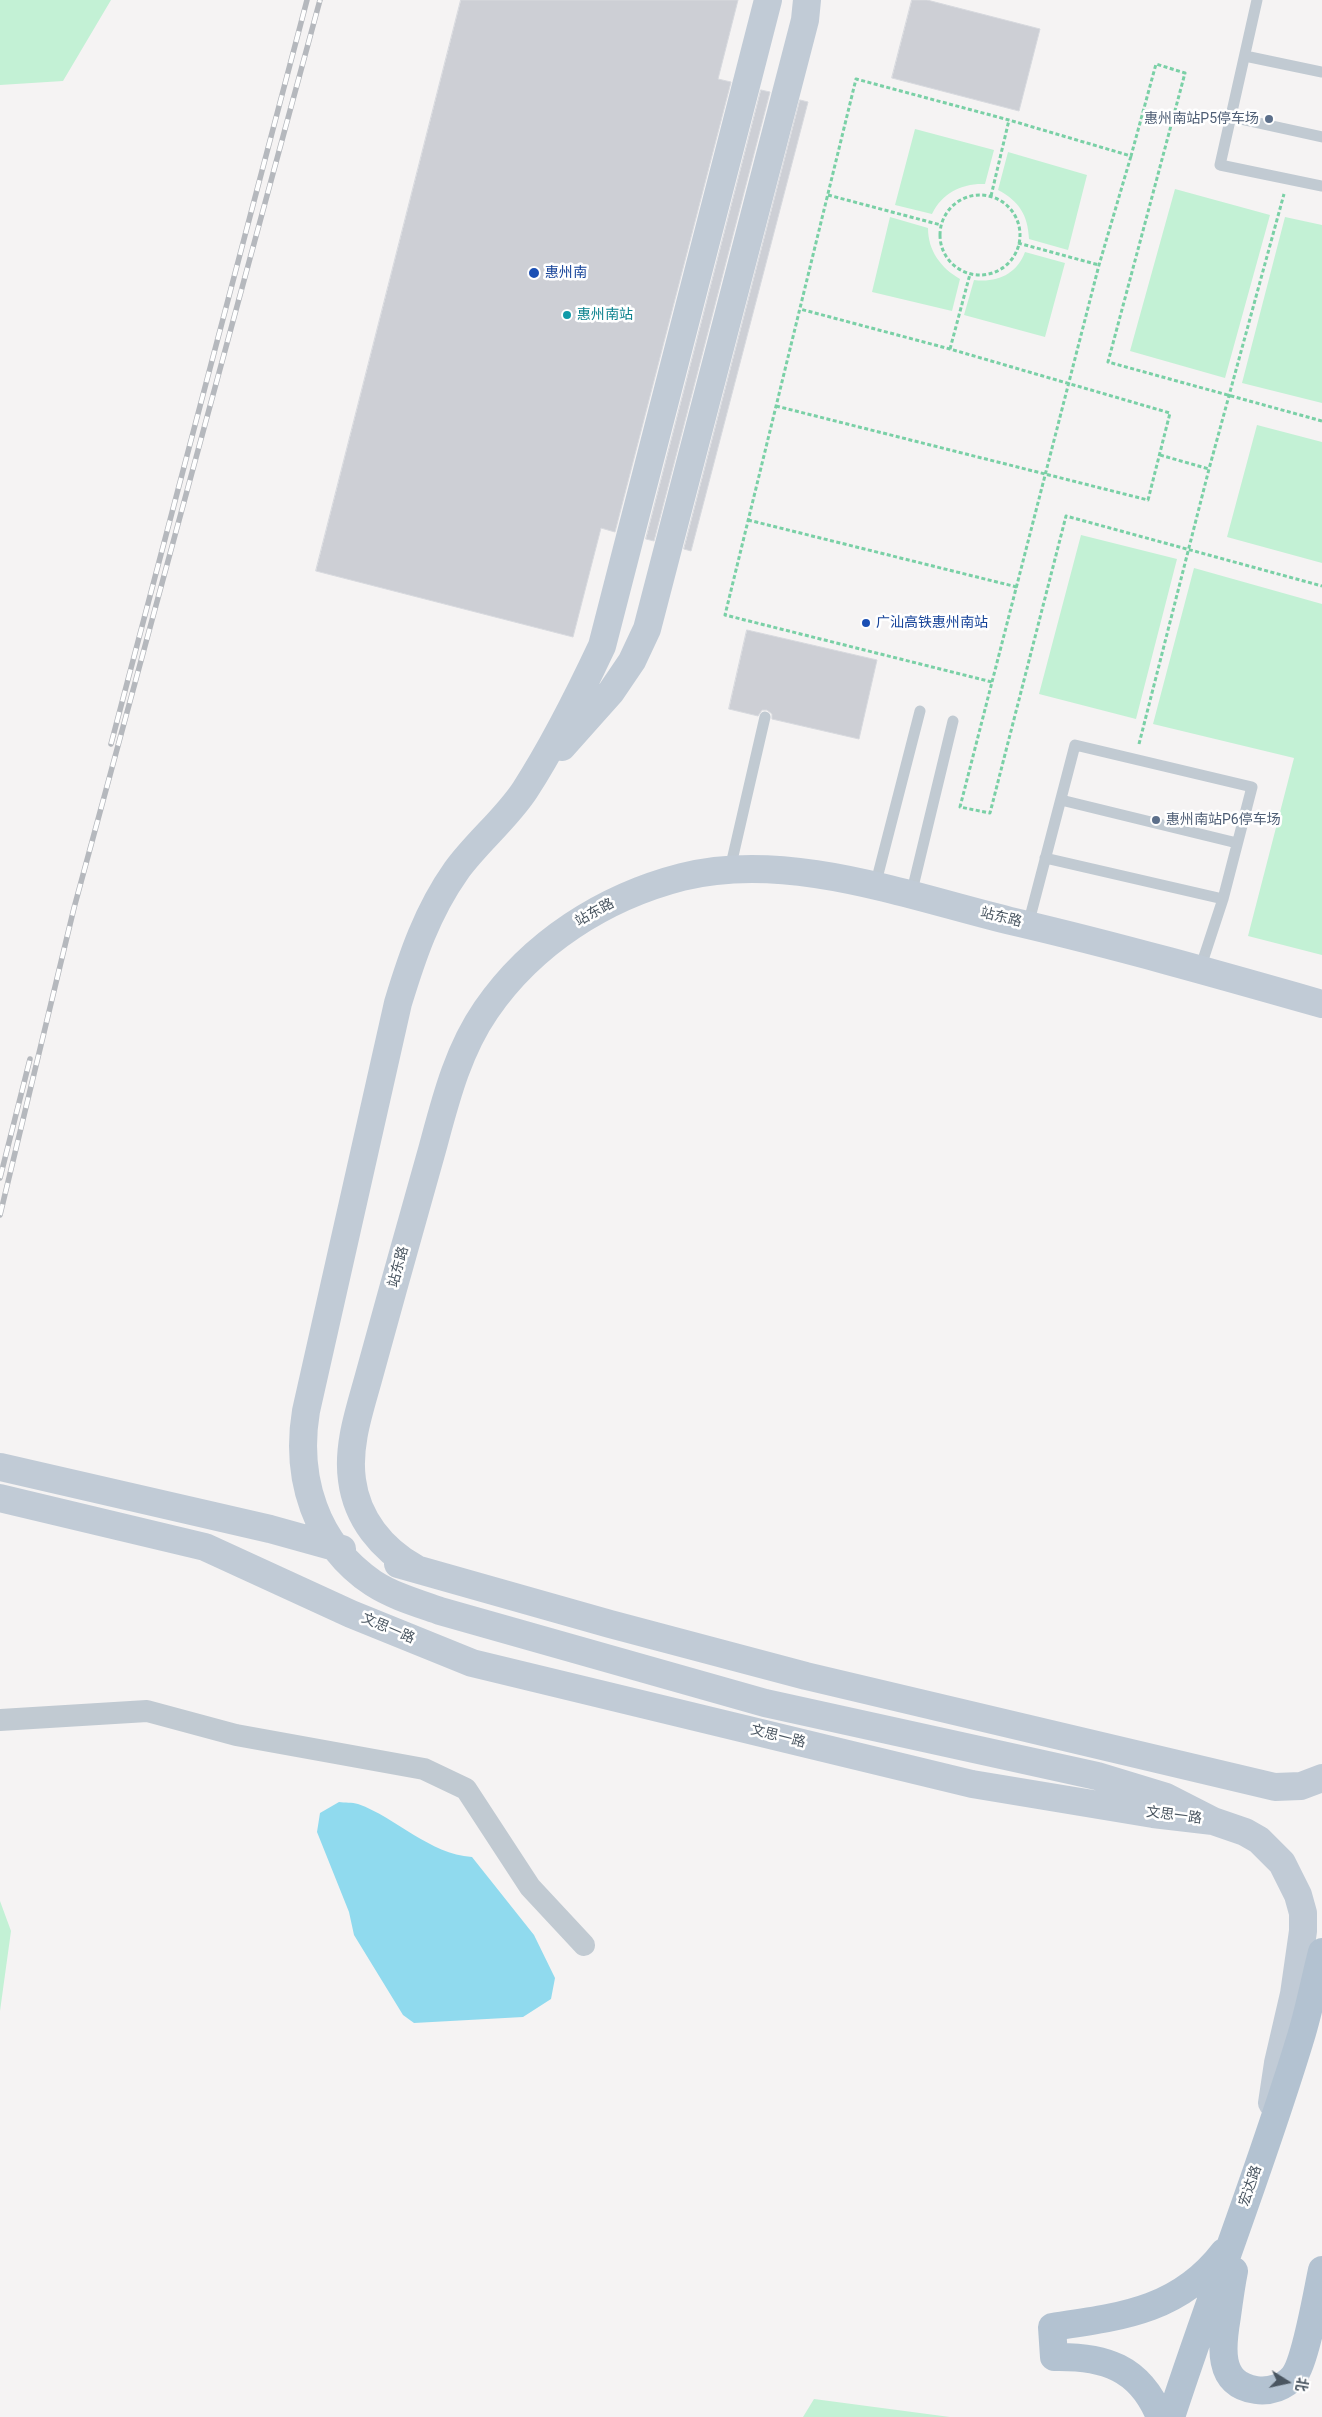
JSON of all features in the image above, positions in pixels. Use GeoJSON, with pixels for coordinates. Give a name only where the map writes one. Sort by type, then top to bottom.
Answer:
{"type":"FeatureCollection","features":[{"type":"Feature","properties":{"kind":"main road","name":"宏达路"},"geometry":{"type":"LineString","coordinates":[[1171,2417],[1266,2144],[1302,2032],[1322,1952]]}},
{"type":"Feature","properties":{"kind":"main road"},"geometry":{"type":"LineString","coordinates":[[1254,2179],[1233,2272],[1223,2344],[1225,2365],[1236,2381],[1245,2387],[1265,2391],[1285,2384],[1293,2377],[1302,2358],[1322,2270]]}},
{"type":"Feature","properties":{"kind":"main road"},"geometry":{"type":"LineString","coordinates":[[1160,2417],[1148,2393],[1126,2371],[1098,2359],[1083,2356],[1054,2357],[1052,2326],[1118,2317],[1162,2303],[1196,2280],[1222,2254],[1233,2238]]}},
{"type":"Feature","properties":{"kind":"street"},"geometry":{"type":"LineString","coordinates":[[524,792],[586,681],[602,646],[768,0]]}},
{"type":"Feature","properties":{"kind":"street"},"geometry":{"type":"LineString","coordinates":[[807,0],[805,20],[647,629],[632,661],[611,692],[456,871],[430,914],[412,957],[398,1003],[306,1411],[302,1453],[308,1495],[323,1528],[339,1552],[355,1569],[392,1594],[440,1611],[765,1703],[1097,1776],[1166,1798],[1213,1821]]}},
{"type":"Feature","properties":{"kind":"street","name":"站东路"},"geometry":{"type":"LineString","coordinates":[[415,1568],[389,1550],[368,1525],[354,1494],[351,1458],[362,1401],[449,1087],[471,1034],[487,1008],[521,968],[549,942],[573,925],[626,896],[684,876],[730,870],[776,869],[876,886],[1200,969],[1322,1004]]}},
{"type":"Feature","properties":{"kind":"street"},"geometry":{"type":"LineString","coordinates":[[0,1466],[270,1529],[610,1624],[806,1676],[1275,1787],[1300,1786],[1322,1778]]}},
{"type":"Feature","properties":{"kind":"street","name":"文思一路"},"geometry":{"type":"LineString","coordinates":[[0,1498],[205,1548],[351,1614],[472,1663],[972,1784],[1153,1814],[1213,1821],[1246,1832],[1272,1851],[1291,1878],[1302,1913],[1304,1931],[1299,1968],[1278,2063],[1266,2144]]}},
{"type":"Feature","properties":{"kind":"street"},"geometry":{"type":"LineString","coordinates":[[0,1720],[147,1711],[236,1735],[424,1769],[466,1789],[530,1887],[584,1944]]}},
{"type":"Feature","properties":{"kind":"lane"},"geometry":{"type":"LineString","coordinates":[[1257,0],[1220,165],[1322,186]]}},
{"type":"Feature","properties":{"kind":"lane"},"geometry":{"type":"LineString","coordinates":[[1245,56],[1322,72]]}},
{"type":"Feature","properties":{"kind":"lane"},"geometry":{"type":"LineString","coordinates":[[1231,117],[1322,137]]}},
{"type":"Feature","properties":{"kind":"lane"},"geometry":{"type":"LineString","coordinates":[[876,886],[920,710]]}},
{"type":"Feature","properties":{"kind":"lane"},"geometry":{"type":"LineString","coordinates":[[730,870],[765,717]]}},
{"type":"Feature","properties":{"kind":"lane"},"geometry":{"type":"LineString","coordinates":[[911,895],[953,721]]}},
{"type":"Feature","properties":{"kind":"lane"},"geometry":{"type":"LineString","coordinates":[[1028,924],[1075,745],[1252,787],[1223,899],[1200,969]]}},
{"type":"Feature","properties":{"kind":"lane"},"geometry":{"type":"LineString","coordinates":[[1061,800],[1238,843]]}},
{"type":"Feature","properties":{"kind":"lane"},"geometry":{"type":"LineString","coordinates":[[1045,858],[1223,899]]}},
{"type":"Feature","properties":{"kind":"path"},"geometry":{"type":"LineString","coordinates":[[1322,421],[1229,397],[1108,362],[1185,73],[1156,64],[1068,383],[960,807],[990,813],[1066,516],[1322,586]]}},
{"type":"Feature","properties":{"kind":"path"},"geometry":{"type":"LineString","coordinates":[[992,682],[725,615],[856,79],[1010,120],[1131,156]]}},
{"type":"Feature","properties":{"kind":"path"},"geometry":{"type":"LineString","coordinates":[[991,196],[1010,120]]}},
{"type":"Feature","properties":{"kind":"path"},"geometry":{"type":"LineString","coordinates":[[1135,759],[1209,469],[1288,179]]}},
{"type":"Feature","properties":{"kind":"path"},"geometry":{"type":"LineString","coordinates":[[828,195],[941,225]]}},
{"type":"Feature","properties":{"kind":"path"},"geometry":{"type":"LineString","coordinates":[[969,196],[991,196],[1005,204],[1014,213],[1018,225],[1016,252],[1008,263],[997,271],[984,275],[970,274],[958,268],[948,259],[941,247],[941,225],[948,210],[958,201],[969,196]]}},
{"type":"Feature","properties":{"kind":"path"},"geometry":{"type":"LineString","coordinates":[[1018,243],[1100,265]]}},
{"type":"Feature","properties":{"kind":"path"},"geometry":{"type":"LineString","coordinates":[[950,349],[970,274]]}},
{"type":"Feature","properties":{"kind":"path"},"geometry":{"type":"LineString","coordinates":[[776,406],[1148,500],[1160,454],[1170,413],[950,349],[800,309]]}},
{"type":"Feature","properties":{"kind":"path"},"geometry":{"type":"LineString","coordinates":[[1160,454],[1209,469]]}},
{"type":"Feature","properties":{"kind":"path"},"geometry":{"type":"LineString","coordinates":[[748,520],[1017,587]]}},
{"type":"Feature","properties":{"kind":"green space"},"geometry":{"type":"Polygon","coordinates":[[[0,0],[111,0],[63,81],[0,85],[0,0]]]}},
{"type":"Feature","properties":{"kind":"green space"},"geometry":{"type":"Polygon","coordinates":[[[915,129],[994,150],[985,184],[968,185],[954,191],[941,200],[932,214],[895,205],[915,129]]]}},
{"type":"Feature","properties":{"kind":"green space"},"geometry":{"type":"Polygon","coordinates":[[[1008,152],[1087,175],[1068,250],[1029,239],[1027,223],[1021,210],[1012,199],[998,190],[1008,152]]]}},
{"type":"Feature","properties":{"kind":"green space"},"geometry":{"type":"Polygon","coordinates":[[[1175,189],[1270,215],[1225,378],[1130,351],[1175,189]]]}},
{"type":"Feature","properties":{"kind":"green space"},"geometry":{"type":"Polygon","coordinates":[[[890,217],[928,228],[930,244],[937,258],[947,270],[960,279],[952,311],[872,292],[890,217]]]}},
{"type":"Feature","properties":{"kind":"green space"},"geometry":{"type":"Polygon","coordinates":[[[1285,217],[1322,225],[1322,403],[1242,383],[1285,217]]]}},
{"type":"Feature","properties":{"kind":"green space"},"geometry":{"type":"Polygon","coordinates":[[[1025,252],[1065,263],[1045,337],[964,315],[974,280],[991,280],[1005,275],[1017,266],[1025,252]]]}},
{"type":"Feature","properties":{"kind":"green space"},"geometry":{"type":"Polygon","coordinates":[[[1257,425],[1322,442],[1322,563],[1227,537],[1257,425]]]}},
{"type":"Feature","properties":{"kind":"green space"},"geometry":{"type":"Polygon","coordinates":[[[1081,535],[1177,559],[1136,719],[1039,694],[1081,535]]]}},
{"type":"Feature","properties":{"kind":"green space"},"geometry":{"type":"Polygon","coordinates":[[[1194,568],[1322,604],[1322,955],[1248,936],[1294,758],[1153,724],[1194,568]]]}},
{"type":"Feature","properties":{"kind":"green space"},"geometry":{"type":"Polygon","coordinates":[[[0,1901],[11,1931],[0,2011],[0,1901]]]}},
{"type":"Feature","properties":{"kind":"green space"},"geometry":{"type":"Polygon","coordinates":[[[814,2399],[950,2417],[803,2417],[814,2399]]]}},
{"type":"Feature","properties":{"kind":"water"},"geometry":{"type":"Polygon","coordinates":[[[339,1802],[358,1804],[372,1810],[427,1843],[456,1854],[472,1857],[534,1935],[555,1978],[551,1999],[523,2017],[414,2023],[403,2015],[354,1935],[349,1912],[317,1832],[320,1813],[339,1802]]]}},
{"type":"Feature","properties":{"kind":"building","name":"惠州南站"},"geometry":{"type":"Polygon","coordinates":[[[461,0],[738,0],[718,79],[731,82],[615,532],[601,528],[573,637],[316,571],[461,0]]]}},
{"type":"Feature","properties":{"kind":"building"},"geometry":{"type":"Polygon","coordinates":[[[912,0],[927,0],[1040,29],[1019,111],[892,78],[912,0]]]}},
{"type":"Feature","properties":{"kind":"building"},"geometry":{"type":"Polygon","coordinates":[[[761,90],[770,92],[654,541],[646,539],[761,90]]]}},
{"type":"Feature","properties":{"kind":"building"},"geometry":{"type":"Polygon","coordinates":[[[800,100],[808,102],[691,551],[684,549],[800,100]]]}},
{"type":"Feature","properties":{"kind":"building"},"geometry":{"type":"Polygon","coordinates":[[[747,630],[877,660],[859,739],[772,719],[772,714],[767,710],[762,710],[758,716],[729,709],[747,630]]]}},
{"type":"Feature","properties":{"kind":"railway"},"geometry":{"type":"LineString","coordinates":[[111,744],[307,0]]}},
{"type":"Feature","properties":{"kind":"railway"},"geometry":{"type":"LineString","coordinates":[[0,1215],[74,908],[320,0]]}},
{"type":"Feature","properties":{"kind":"railway"},"geometry":{"type":"LineString","coordinates":[[0,1178],[30,1059]]}},
{"type":"Feature","properties":{"kind":"place","name":"惠州南站P5停车场"},"geometry":{"type":"Point","coordinates":[1269,119]}},
{"type":"Feature","properties":{"kind":"place","name":"惠州南"},"geometry":{"type":"Point","coordinates":[534,273]}},
{"type":"Feature","properties":{"kind":"place","name":"惠州南站"},"geometry":{"type":"Point","coordinates":[567,315]}},
{"type":"Feature","properties":{"kind":"place","name":"广汕高铁惠州南站"},"geometry":{"type":"Point","coordinates":[866,623]}},
{"type":"Feature","properties":{"kind":"place","name":"惠州南站P6停车场"},"geometry":{"type":"Point","coordinates":[1156,820]}}]}
